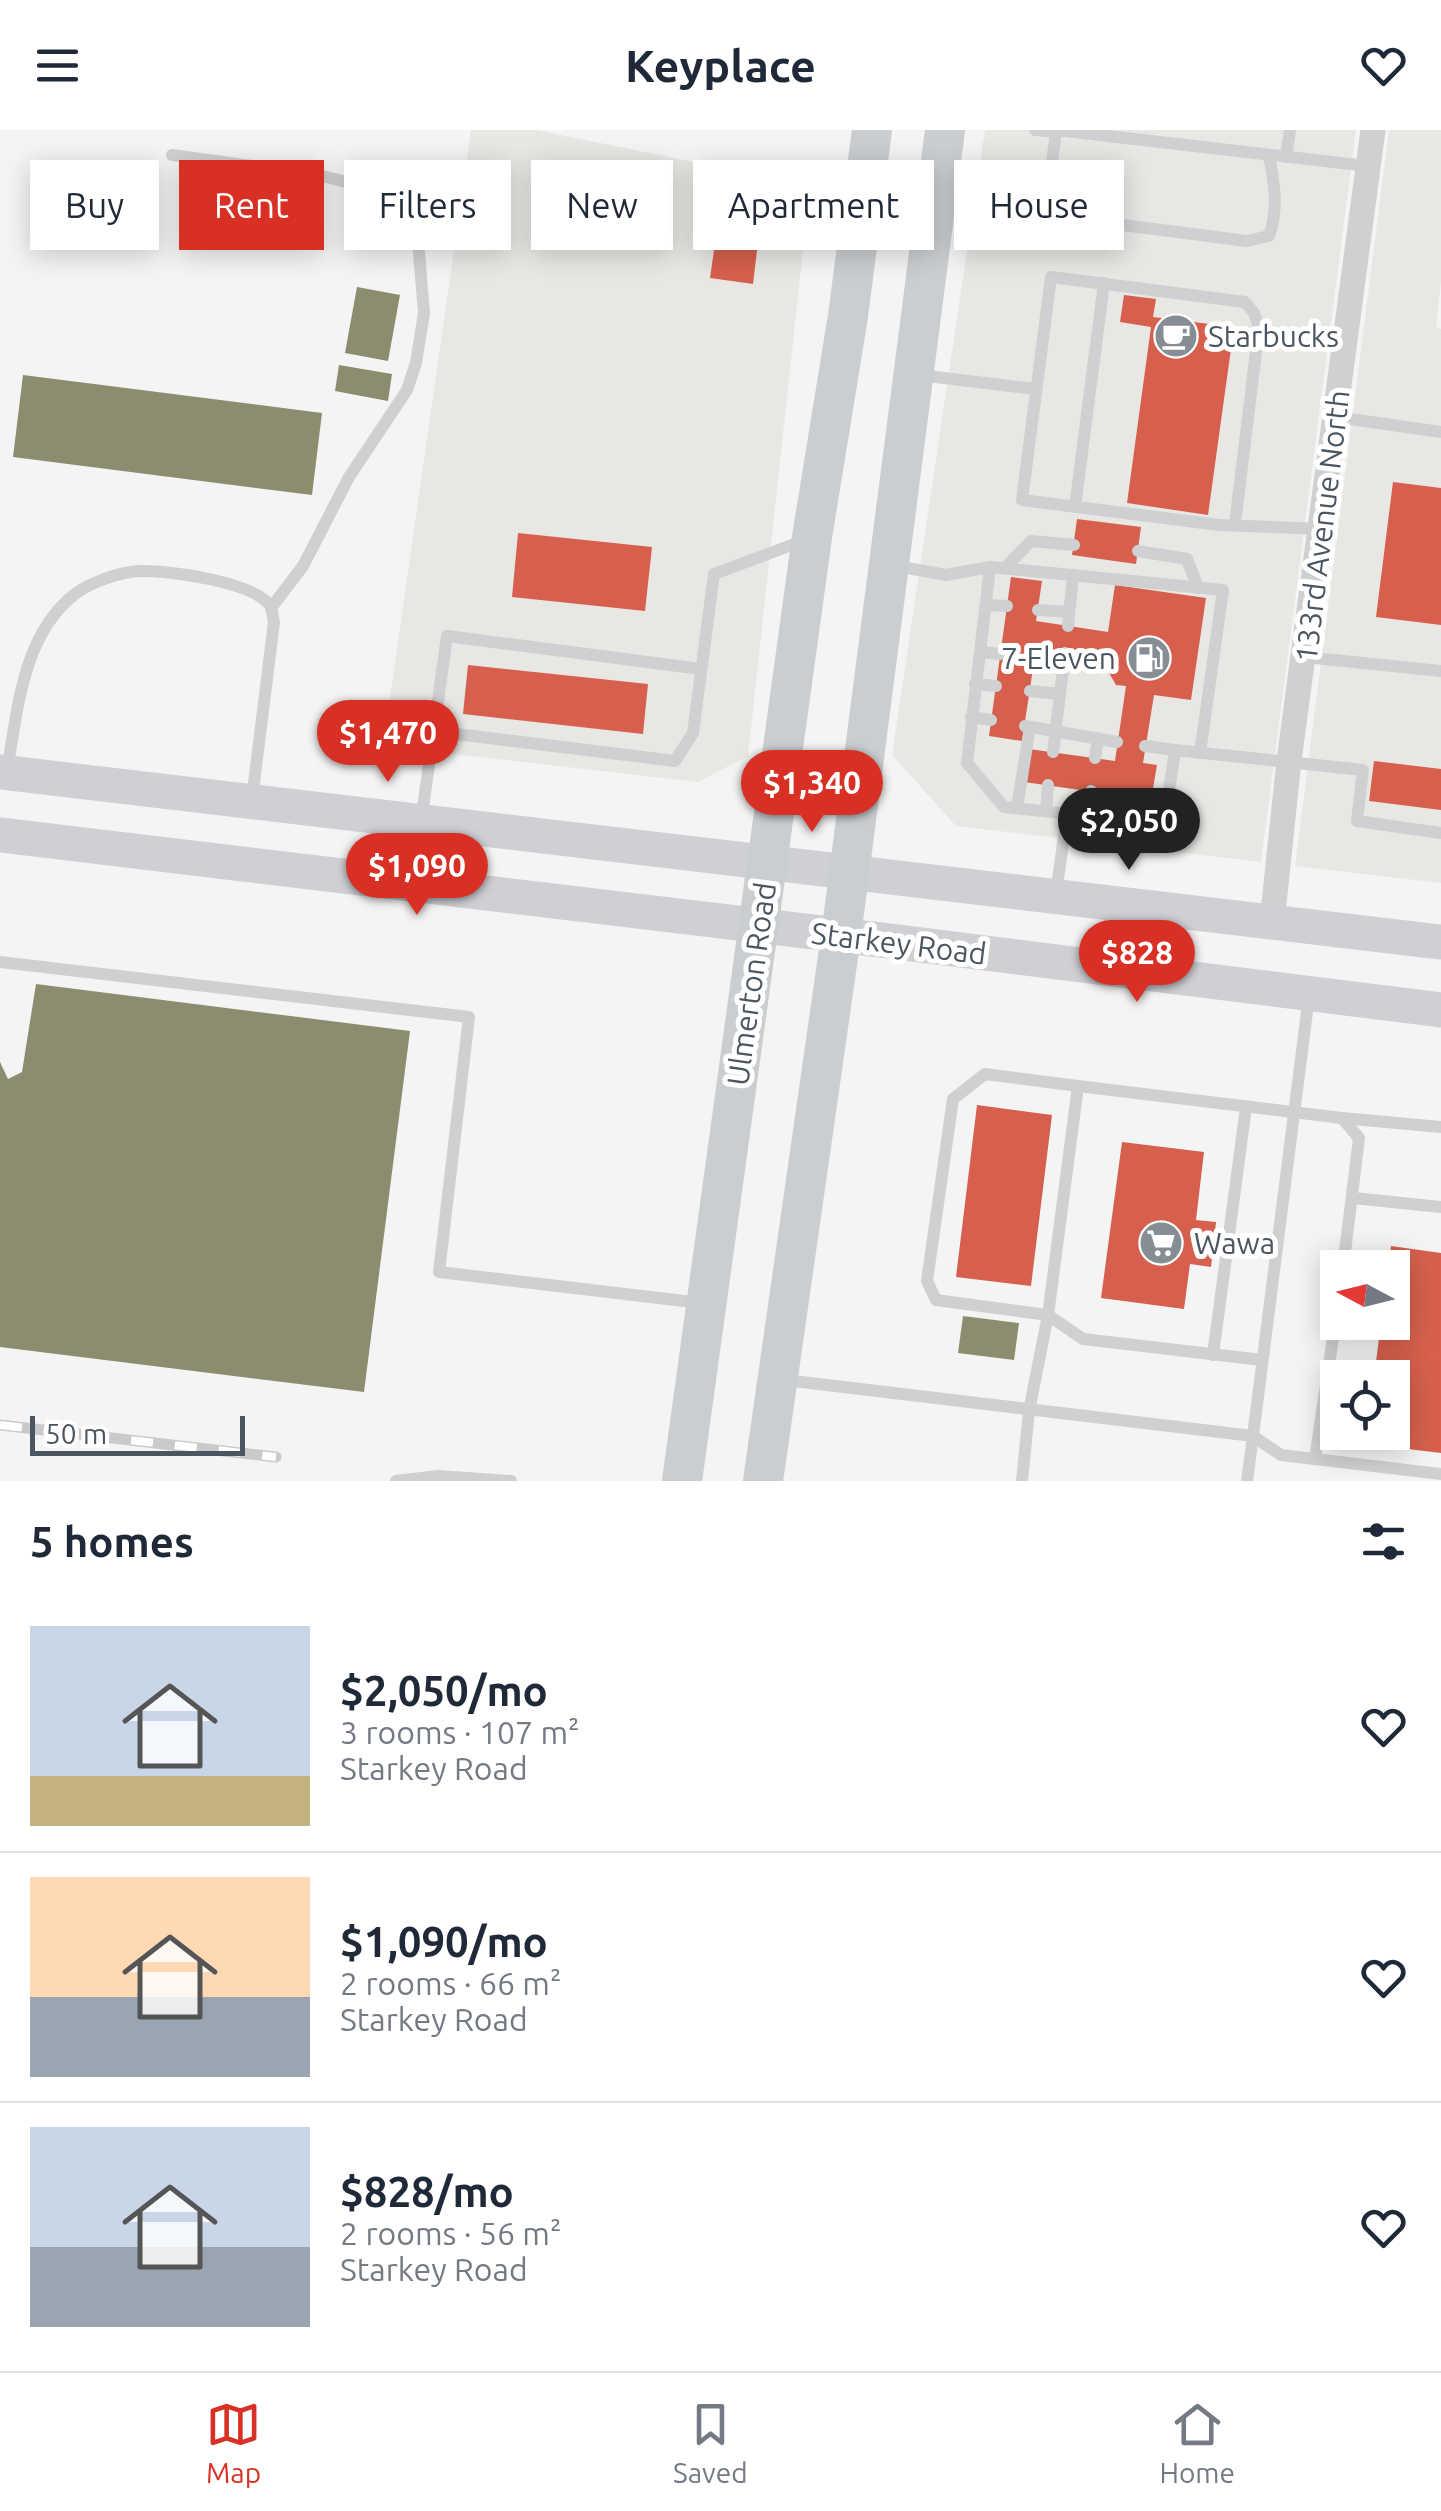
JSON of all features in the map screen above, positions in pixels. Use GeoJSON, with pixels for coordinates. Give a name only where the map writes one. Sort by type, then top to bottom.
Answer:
{"type":"FeatureCollection","features":[{"type":"Feature","properties":{"kind":"main road","name":"Ulmerton Road"},"geometry":{"type":"LineString","coordinates":[[682,1481],[872,130]]}},
{"type":"Feature","properties":{"kind":"main road"},"geometry":{"type":"LineString","coordinates":[[763,1481],[841,936],[945,130]]}},
{"type":"Feature","properties":{"kind":"main road"},"geometry":{"type":"LineString","coordinates":[[3,773],[1441,942]]}},
{"type":"Feature","properties":{"kind":"main road","name":"Starkey Road"},"geometry":{"type":"LineString","coordinates":[[0,835],[1441,1010]]}},
{"type":"Feature","properties":{"kind":"street","name":"133rd Avenue North"},"geometry":{"type":"LineString","coordinates":[[1272,922],[1289,760],[1372,130]]}},
{"type":"Feature","properties":{"kind":"lane"},"geometry":{"type":"LineString","coordinates":[[1035,130],[1368,166]]}},
{"type":"Feature","properties":{"kind":"lane"},"geometry":{"type":"LineString","coordinates":[[1286,157],[1290,130]]}},
{"type":"Feature","properties":{"kind":"lane"},"geometry":{"type":"LineString","coordinates":[[1056,131],[1046,208],[1068,218],[1247,241],[1269,236],[1274,224],[1275,187],[1268,155]]}},
{"type":"Feature","properties":{"kind":"lane"},"geometry":{"type":"LineString","coordinates":[[172,154],[318,175],[371,188],[399,208],[418,240],[424,313],[407,390],[349,477],[302,566],[272,608]]}},
{"type":"Feature","properties":{"kind":"lane"},"geometry":{"type":"LineString","coordinates":[[1235,524],[1259,326],[1254,313],[1245,302],[1052,277],[1022,500],[1219,525],[1322,529]]}},
{"type":"Feature","properties":{"kind":"lane"},"geometry":{"type":"LineString","coordinates":[[1075,507],[1104,283]]}},
{"type":"Feature","properties":{"kind":"lane"},"geometry":{"type":"LineString","coordinates":[[914,374],[1035,389]]}},
{"type":"Feature","properties":{"kind":"lane"},"geometry":{"type":"LineString","coordinates":[[1336,416],[1441,432]]}},
{"type":"Feature","properties":{"kind":"lane"},"geometry":{"type":"LineString","coordinates":[[432,744],[456,734],[674,761],[692,733],[714,574],[812,537]]}},
{"type":"Feature","properties":{"kind":"lane"},"geometry":{"type":"LineString","coordinates":[[1074,545],[1031,541],[997,568],[986,604],[967,763],[1004,806],[1164,824],[1175,750]]}},
{"type":"Feature","properties":{"kind":"lane"},"geometry":{"type":"LineString","coordinates":[[1138,551],[1186,560],[1198,588]]}},
{"type":"Feature","properties":{"kind":"lane"},"geometry":{"type":"LineString","coordinates":[[888,565],[946,575],[997,568],[1223,590],[1200,753]]}},
{"type":"Feature","properties":{"kind":"lane"},"geometry":{"type":"LineString","coordinates":[[3,773],[24,674],[46,626],[75,594],[104,580],[138,571],[176,574],[238,586],[260,596],[272,608],[274,622],[252,802]]}},
{"type":"Feature","properties":{"kind":"lane"},"geometry":{"type":"LineString","coordinates":[[1038,610],[1069,619],[1073,574]]}},
{"type":"Feature","properties":{"kind":"lane"},"geometry":{"type":"LineString","coordinates":[[986,604],[1007,606]]}},
{"type":"Feature","properties":{"kind":"lane"},"geometry":{"type":"LineString","coordinates":[[421,822],[448,636],[701,670]]}},
{"type":"Feature","properties":{"kind":"lane"},"geometry":{"type":"LineString","coordinates":[[981,652],[1000,654]]}},
{"type":"Feature","properties":{"kind":"lane"},"geometry":{"type":"LineString","coordinates":[[1305,657],[1441,671]]}},
{"type":"Feature","properties":{"kind":"lane"},"geometry":{"type":"LineString","coordinates":[[1035,659],[1064,658],[1054,752]]}},
{"type":"Feature","properties":{"kind":"lane"},"geometry":{"type":"LineString","coordinates":[[976,684],[996,686]]}},
{"type":"Feature","properties":{"kind":"lane"},"geometry":{"type":"LineString","coordinates":[[1030,691],[1060,694]]}},
{"type":"Feature","properties":{"kind":"lane"},"geometry":{"type":"LineString","coordinates":[[971,717],[991,720]]}},
{"type":"Feature","properties":{"kind":"lane"},"geometry":{"type":"LineString","coordinates":[[1017,808],[1028,726],[1118,742]]}},
{"type":"Feature","properties":{"kind":"lane"},"geometry":{"type":"LineString","coordinates":[[1095,758],[1098,738]]}},
{"type":"Feature","properties":{"kind":"lane"},"geometry":{"type":"LineString","coordinates":[[1145,746],[1363,770],[1358,821],[1441,833]]}},
{"type":"Feature","properties":{"kind":"lane"},"geometry":{"type":"LineString","coordinates":[[1046,811],[1048,785]]}},
{"type":"Feature","properties":{"kind":"lane"},"geometry":{"type":"LineString","coordinates":[[1088,816],[1090,791]]}},
{"type":"Feature","properties":{"kind":"lane"},"geometry":{"type":"LineString","coordinates":[[1124,818],[1126,796]]}},
{"type":"Feature","properties":{"kind":"lane"},"geometry":{"type":"LineString","coordinates":[[1056,897],[1067,814]]}},
{"type":"Feature","properties":{"kind":"lane"},"geometry":{"type":"LineString","coordinates":[[0,962],[469,1017],[439,1272],[706,1303]]}},
{"type":"Feature","properties":{"kind":"lane"},"geometry":{"type":"LineString","coordinates":[[1247,1481],[1309,992]]}},
{"type":"Feature","properties":{"kind":"lane"},"geometry":{"type":"LineString","coordinates":[[1262,1360],[1083,1339],[1048,1314],[936,1300],[927,1281],[954,1098],[984,1074],[1294,1113],[1441,1127]]}},
{"type":"Feature","properties":{"kind":"lane"},"geometry":{"type":"LineString","coordinates":[[1022,1481],[1078,1086]]}},
{"type":"Feature","properties":{"kind":"lane"},"geometry":{"type":"LineString","coordinates":[[1213,1354],[1246,1107]]}},
{"type":"Feature","properties":{"kind":"lane"},"geometry":{"type":"LineString","coordinates":[[1342,1118],[1359,1138],[1346,1250]]}},
{"type":"Feature","properties":{"kind":"lane"},"geometry":{"type":"LineString","coordinates":[[1353,1198],[1441,1207]]}},
{"type":"Feature","properties":{"kind":"lane"},"geometry":{"type":"LineString","coordinates":[[1315,1459],[1333,1340]]}},
{"type":"Feature","properties":{"kind":"lane"},"geometry":{"type":"LineString","coordinates":[[777,1379],[1253,1436],[1280,1456],[1441,1474]]}},
{"type":"Feature","properties":{"kind":"lane"},"geometry":{"type":"LineString","coordinates":[[396,1481],[438,1476],[511,1481]]}},
{"type":"Feature","properties":{"kind":"shaded area"},"geometry":{"type":"Polygon","coordinates":[[[471,130],[537,130],[693,162],[693,250],[803,250],[748,756],[698,782],[383,746],[454,250],[511,250],[511,160],[467,160],[471,130]]]}},
{"type":"Feature","properties":{"kind":"shaded area"},"geometry":{"type":"Polygon","coordinates":[[[985,130],[1356,130],[1261,862],[956,826],[892,755],[967,250],[1124,250],[1124,160],[981,160],[985,130]]]}},
{"type":"Feature","properties":{"kind":"shaded area"},"geometry":{"type":"Polygon","coordinates":[[[1389,130],[1441,130],[1441,281],[1436,328],[1441,329],[1441,883],[1295,866],[1389,130]]]}},
{"type":"Feature","properties":{"kind":"building: Shops"},"geometry":{"type":"Polygon","coordinates":[[[714,250],[757,250],[753,284],[710,278],[714,250]]]}},
{"type":"Feature","properties":{"kind":"building: Shops"},"geometry":{"type":"Polygon","coordinates":[[[1124,295],[1156,299],[1153,317],[1234,327],[1208,515],[1127,503],[1151,327],[1120,322],[1124,295]]]}},
{"type":"Feature","properties":{"kind":"building: Shops"},"geometry":{"type":"Polygon","coordinates":[[[1393,482],[1441,488],[1441,625],[1376,617],[1393,482]]]}},
{"type":"Feature","properties":{"kind":"building: Shops"},"geometry":{"type":"Polygon","coordinates":[[[1077,519],[1141,527],[1136,564],[1072,555],[1077,519]]]}},
{"type":"Feature","properties":{"kind":"building: Shops"},"geometry":{"type":"Polygon","coordinates":[[[518,533],[652,547],[645,611],[512,597],[518,533]]]}},
{"type":"Feature","properties":{"kind":"building: Shops"},"geometry":{"type":"Polygon","coordinates":[[[1011,577],[1042,581],[1036,621],[1108,632],[1115,585],[1206,598],[1191,700],[1154,695],[1143,763],[1157,765],[1151,800],[1024,782],[1029,749],[1115,761],[1126,686],[1116,685],[1105,666],[1107,659],[1036,649],[1022,741],[989,736],[1011,577]]]}},
{"type":"Feature","properties":{"kind":"building: Shops"},"geometry":{"type":"Polygon","coordinates":[[[468,665],[648,684],[643,734],[463,714],[468,665]]]}},
{"type":"Feature","properties":{"kind":"building: Shops"},"geometry":{"type":"Polygon","coordinates":[[[1374,761],[1441,769],[1441,810],[1369,801],[1374,761]]]}},
{"type":"Feature","properties":{"kind":"building: Shops"},"geometry":{"type":"Polygon","coordinates":[[[977,1105],[1052,1115],[1031,1286],[956,1277],[977,1105]]]}},
{"type":"Feature","properties":{"kind":"building: Shops","name":"Wawa"},"geometry":{"type":"Polygon","coordinates":[[[1122,1142],[1204,1152],[1196,1220],[1216,1222],[1211,1267],[1190,1264],[1184,1309],[1101,1298],[1122,1142]]]}},
{"type":"Feature","properties":{"kind":"building: Shops"},"geometry":{"type":"Polygon","coordinates":[[[1391,1246],[1441,1253],[1441,1453],[1410,1449],[1410,1360],[1376,1360],[1379,1340],[1410,1340],[1410,1250],[1390,1250],[1391,1246]]]}},
{"type":"Feature","properties":{"kind":"building: Industry"},"geometry":{"type":"Polygon","coordinates":[[[357,287],[400,295],[388,361],[345,353],[357,287]]]}},
{"type":"Feature","properties":{"kind":"building: Industry"},"geometry":{"type":"Polygon","coordinates":[[[339,365],[392,374],[388,401],[335,391],[339,365]]]}},
{"type":"Feature","properties":{"kind":"building: Industry"},"geometry":{"type":"Polygon","coordinates":[[[23,375],[322,413],[312,495],[13,457],[23,375]]]}},
{"type":"Feature","properties":{"kind":"building: Industry"},"geometry":{"type":"Polygon","coordinates":[[[36,984],[410,1031],[364,1392],[0,1347],[0,1062],[8,1079],[22,1072],[36,984]]]}},
{"type":"Feature","properties":{"kind":"building: Industry"},"geometry":{"type":"Polygon","coordinates":[[[963,1316],[1019,1323],[1014,1360],[958,1353],[963,1316]]]}},
{"type":"Feature","properties":{"kind":"railway"},"geometry":{"type":"LineString","coordinates":[[0,1425],[276,1457]]}},
{"type":"Feature","properties":{"kind":"place","name":"Starbucks"},"geometry":{"type":"Point","coordinates":[1176,336]}},
{"type":"Feature","properties":{"kind":"place","name":"7-Eleven"},"geometry":{"type":"Point","coordinates":[1149,658]}},
{"type":"Feature","properties":{"kind":"place","name":"Wawa"},"geometry":{"type":"Point","coordinates":[1161,1243]}}]}
